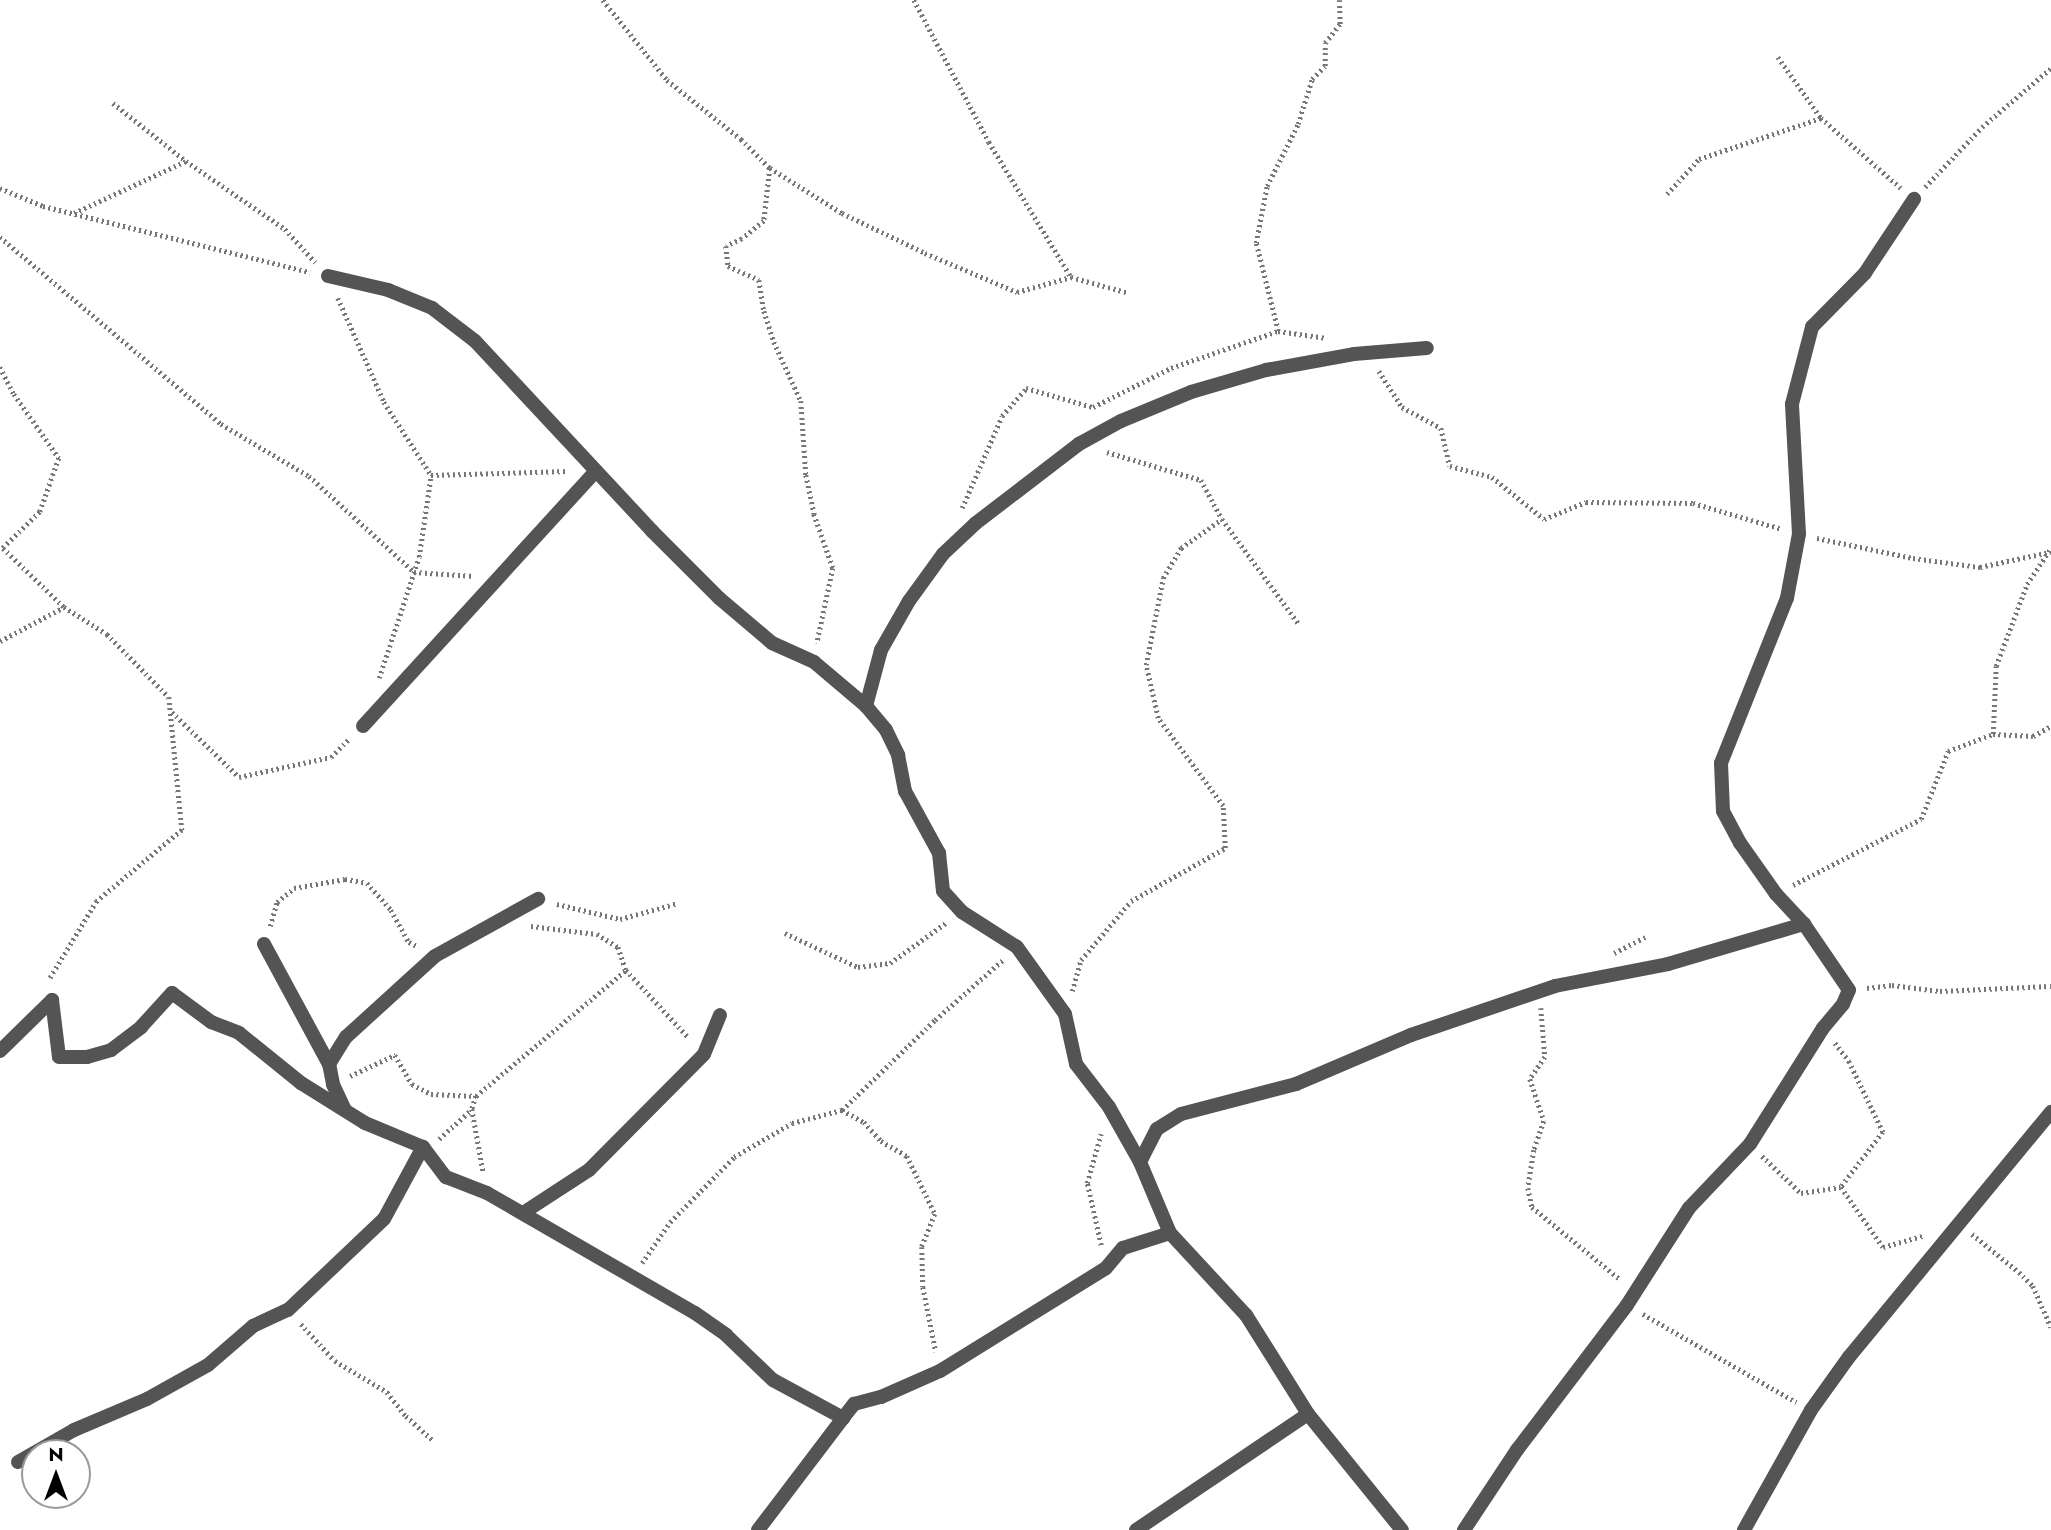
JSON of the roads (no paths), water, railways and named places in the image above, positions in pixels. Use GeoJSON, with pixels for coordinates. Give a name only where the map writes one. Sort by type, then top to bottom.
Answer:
{"type":"FeatureCollection","features":[{"type":"Feature","properties":{"kind":"street"},"geometry":{"type":"LineString","coordinates":[[1464,1530],[1517,1450],[1627,1305],[1689,1208],[1750,1144],[1823,1028],[1843,1004],[1849,990],[1804,924],[1776,894],[1740,843],[1723,811],[1721,763],[1787,598],[1799,534],[1792,404],[1812,327],[1865,273],[1914,199]]}},
{"type":"Feature","properties":{"kind":"street"},"geometry":{"type":"LineString","coordinates":[[328,276],[388,290],[432,308],[475,341],[596,471],[719,597],[772,643],[814,662],[866,706],[886,730],[898,755],[905,791],[939,853],[943,891],[962,912],[1017,947],[1065,1014],[1076,1064],[1109,1107],[1140,1162],[1170,1233],[1245,1315],[1308,1414],[1402,1530]]}},
{"type":"Feature","properties":{"kind":"street"},"geometry":{"type":"LineString","coordinates":[[866,706],[881,650],[909,601],[943,554],[976,523],[1079,444],[1121,421],[1191,392],[1266,370],[1354,354],[1427,348]]}},
{"type":"Feature","properties":{"kind":"street"},"geometry":{"type":"LineString","coordinates":[[363,726],[596,471]]}},
{"type":"Feature","properties":{"kind":"street"},"geometry":{"type":"LineString","coordinates":[[329,1064],[346,1037],[435,956],[538,899]]}},
{"type":"Feature","properties":{"kind":"street"},"geometry":{"type":"LineString","coordinates":[[1140,1162],[1157,1129],[1181,1114],[1296,1084],[1411,1035],[1539,992],[1668,964],[1804,924]]}},
{"type":"Feature","properties":{"kind":"street"},"geometry":{"type":"LineString","coordinates":[[264,944],[329,1064],[333,1083],[344,1108]]}},
{"type":"Feature","properties":{"kind":"street"},"geometry":{"type":"LineString","coordinates":[[0,1051],[52,1000],[59,1056],[87,1056],[111,1050],[141,1027],[172,993],[211,1022],[239,1032],[301,1083],[365,1123],[424,1147],[446,1177],[487,1193],[523,1213],[716,1328],[773,1380],[844,1418]]}},
{"type":"Feature","properties":{"kind":"street"},"geometry":{"type":"LineString","coordinates":[[523,1213],[589,1170],[704,1054],[720,1014]]}},
{"type":"Feature","properties":{"kind":"street"},"geometry":{"type":"LineString","coordinates":[[1744,1530],[1811,1410],[1879,1319],[1960,1225],[2051,1112]]}},
{"type":"Feature","properties":{"kind":"street"},"geometry":{"type":"LineString","coordinates":[[18,1462],[74,1430],[147,1399],[208,1365],[253,1326],[288,1310],[384,1219],[424,1147]]}},
{"type":"Feature","properties":{"kind":"street"},"geometry":{"type":"LineString","coordinates":[[758,1530],[854,1404],[881,1397],[940,1371],[1106,1268],[1123,1248],[1170,1233]]}},
{"type":"Feature","properties":{"kind":"street"},"geometry":{"type":"LineString","coordinates":[[1136,1530],[1308,1414]]}}]}
